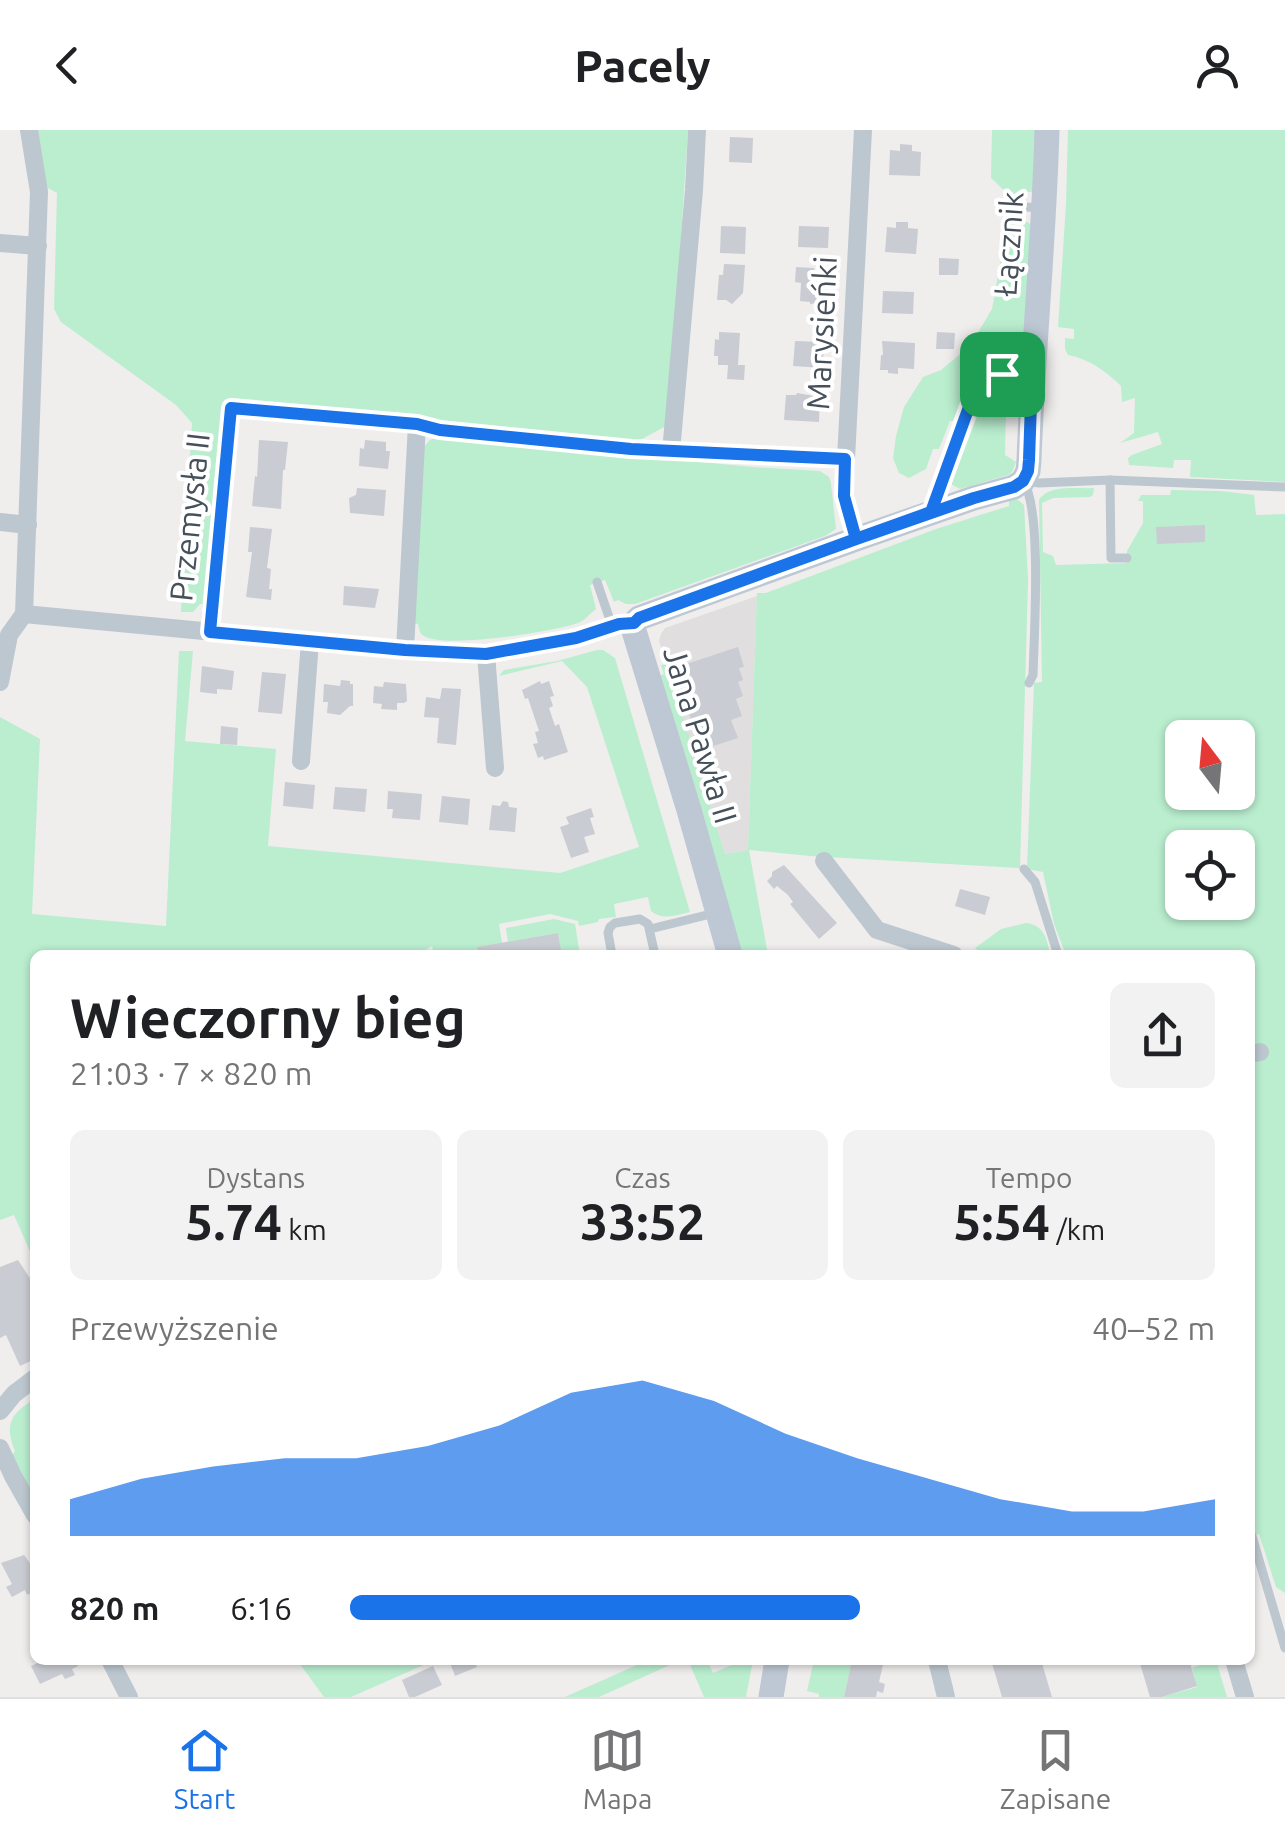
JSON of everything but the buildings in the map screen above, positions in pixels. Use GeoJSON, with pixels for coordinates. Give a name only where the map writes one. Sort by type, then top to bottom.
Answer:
{"type":"FeatureCollection","features":[{"type":"Feature","properties":{"kind":"street"},"geometry":{"type":"LineString","coordinates":[[1,678],[9,635],[24,614],[39,192],[29,130]]}},
{"type":"Feature","properties":{"kind":"street"},"geometry":{"type":"LineString","coordinates":[[671,452],[697,130]]}},
{"type":"Feature","properties":{"kind":"street","name":"Marysieńki"},"geometry":{"type":"LineString","coordinates":[[856,539],[844,496],[863,130]]}},
{"type":"Feature","properties":{"kind":"street","name":"Łącznik"},"geometry":{"type":"LineString","coordinates":[[1023,481],[1029,460],[1047,130]]}},
{"type":"Feature","properties":{"kind":"street"},"geometry":{"type":"LineString","coordinates":[[0,243],[38,246]]}},
{"type":"Feature","properties":{"kind":"street","name":"Przemysła II"},"geometry":{"type":"LineString","coordinates":[[210,632],[231,408],[417,424]]}},
{"type":"Feature","properties":{"kind":"street"},"geometry":{"type":"LineString","coordinates":[[405,650],[417,424],[476,434],[671,452],[845,459]]}},
{"type":"Feature","properties":{"kind":"street"},"geometry":{"type":"LineString","coordinates":[[24,614],[405,650],[486,654],[623,625],[1023,481]]}},
{"type":"Feature","properties":{"kind":"street"},"geometry":{"type":"LineString","coordinates":[[0,522],[28,525]]}},
{"type":"Feature","properties":{"kind":"street","name":"Jana Pawła II"},"geometry":{"type":"LineString","coordinates":[[623,625],[634,631],[729,950]]}},
{"type":"Feature","properties":{"kind":"street"},"geometry":{"type":"LineString","coordinates":[[301,760],[310,641]]}},
{"type":"Feature","properties":{"kind":"street"},"geometry":{"type":"LineString","coordinates":[[486,654],[496,768]]}},
{"type":"Feature","properties":{"kind":"street"},"geometry":{"type":"LineString","coordinates":[[824,861],[877,930],[939,950]]}},
{"type":"Feature","properties":{"kind":"street"},"geometry":{"type":"LineString","coordinates":[[2,1405],[30,1382]]}},
{"type":"Feature","properties":{"kind":"street"},"geometry":{"type":"LineString","coordinates":[[0,1448],[30,1505]]}},
{"type":"Feature","properties":{"kind":"street"},"geometry":{"type":"LineString","coordinates":[[113,1665],[129,1697]]}},
{"type":"Feature","properties":{"kind":"street"},"geometry":{"type":"LineString","coordinates":[[771,1697],[777,1665]]}},
{"type":"Feature","properties":{"kind":"street"},"geometry":{"type":"LineString","coordinates":[[938,1665],[946,1697]]}},
{"type":"Feature","properties":{"kind":"street"},"geometry":{"type":"LineString","coordinates":[[1235,1665],[1245,1697]]}},
{"type":"Feature","properties":{"kind":"lane"},"geometry":{"type":"LineString","coordinates":[[1013,206],[1045,208]]}},
{"type":"Feature","properties":{"kind":"lane"},"geometry":{"type":"LineString","coordinates":[[931,512],[974,393],[990,377],[1032,374]]}},
{"type":"Feature","properties":{"kind":"lane"},"geometry":{"type":"LineString","coordinates":[[1110,480],[1110,558],[1127,558]]}},
{"type":"Feature","properties":{"kind":"lane"},"geometry":{"type":"LineString","coordinates":[[1023,481],[1285,487]]}},
{"type":"Feature","properties":{"kind":"lane"},"geometry":{"type":"LineString","coordinates":[[1023,481],[1030,493],[1033,519],[1033,676],[1029,683]]}},
{"type":"Feature","properties":{"kind":"lane"},"geometry":{"type":"LineString","coordinates":[[597,582],[623,625]]}},
{"type":"Feature","properties":{"kind":"lane"},"geometry":{"type":"LineString","coordinates":[[1024,869],[1035,882],[1056,950]]}},
{"type":"Feature","properties":{"kind":"lane"},"geometry":{"type":"LineString","coordinates":[[650,929],[718,912]]}},
{"type":"Feature","properties":{"kind":"lane"},"geometry":{"type":"LineString","coordinates":[[611,950],[610,927],[640,919],[650,929],[654,950]]}},
{"type":"Feature","properties":{"kind":"lane"},"geometry":{"type":"LineString","coordinates":[[1255,1546],[1285,1648]]}},
{"type":"Feature","properties":{"kind":"shaded area"},"geometry":{"type":"Polygon","coordinates":[[[757,596],[748,850],[725,854],[659,641],[665,628],[757,596]]]}},
{"type":"Feature","properties":{"kind":"green space"},"geometry":{"type":"Polygon","coordinates":[[[37,130],[688,130],[666,426],[642,439],[623,442],[236,403],[204,604],[193,612],[181,612],[192,423],[176,405],[61,322],[54,309],[57,193],[46,187],[37,130]]]}},
{"type":"Feature","properties":{"kind":"green space"},"geometry":{"type":"Polygon","coordinates":[[[992,130],[1038,130],[1036,191],[1009,195],[991,178],[992,130]]]}},
{"type":"Feature","properties":{"kind":"green space"},"geometry":{"type":"Polygon","coordinates":[[[1068,130],[1285,130],[1285,482],[1190,477],[1191,460],[1174,460],[1173,468],[1129,465],[1132,455],[1162,444],[1158,432],[1120,443],[1134,433],[1135,398],[1122,402],[1121,386],[1090,363],[1068,355],[1065,338],[1074,339],[1074,329],[1058,327],[1068,130]]]}},
{"type":"Feature","properties":{"kind":"green space"},"geometry":{"type":"Polygon","coordinates":[[[1028,222],[1034,229],[1025,333],[1010,354],[972,381],[939,449],[933,449],[926,469],[909,478],[899,473],[893,458],[904,407],[923,377],[941,370],[970,346],[992,309],[1007,225],[1028,222]]]}},
{"type":"Feature","properties":{"kind":"green space"},"geometry":{"type":"Polygon","coordinates":[[[1004,385],[1021,393],[1019,402],[1006,408],[1005,455],[1016,462],[1012,472],[960,489],[951,484],[986,394],[1004,385]]]}},
{"type":"Feature","properties":{"kind":"green space"},"geometry":{"type":"Polygon","coordinates":[[[437,437],[820,471],[831,483],[836,529],[635,604],[614,602],[605,580],[590,585],[596,609],[578,623],[501,638],[438,640],[424,636],[414,623],[422,449],[437,437]]]}},
{"type":"Feature","properties":{"kind":"green space"},"geometry":{"type":"Polygon","coordinates":[[[1094,488],[1090,497],[1053,498],[1042,503],[1043,552],[1053,556],[1056,565],[1127,563],[1127,551],[1143,523],[1143,501],[1138,501],[1141,495],[1170,495],[1171,490],[1254,495],[1256,515],[1285,514],[1285,1593],[1276,1587],[1259,1534],[1255,1535],[1255,950],[1064,950],[1043,872],[1027,869],[1034,683],[1042,682],[1039,500],[1056,489],[1094,488]]]}},
{"type":"Feature","properties":{"kind":"green space"},"geometry":{"type":"Polygon","coordinates":[[[1009,498],[1024,505],[1028,580],[1020,868],[749,850],[767,950],[738,950],[658,676],[664,674],[661,665],[667,664],[725,854],[748,850],[757,593],[1009,506],[1009,498]]]}},
{"type":"Feature","properties":{"kind":"green space"},"geometry":{"type":"Polygon","coordinates":[[[597,650],[615,658],[690,912],[660,916],[651,911],[648,897],[614,904],[616,917],[579,926],[578,921],[550,914],[499,924],[502,943],[477,950],[433,950],[432,946],[426,950],[30,950],[30,1252],[14,1215],[0,1220],[0,717],[40,739],[32,914],[166,926],[179,651],[193,651],[185,741],[276,749],[268,846],[560,873],[639,847],[587,687],[562,661],[499,676],[504,670],[597,650]]]}},
{"type":"Feature","properties":{"kind":"green space"},"geometry":{"type":"Polygon","coordinates":[[[554,919],[575,924],[579,950],[561,950],[558,933],[508,942],[506,928],[554,919]]]}},
{"type":"Feature","properties":{"kind":"green space"},"geometry":{"type":"Polygon","coordinates":[[[1032,924],[1041,930],[1049,950],[975,948],[1001,929],[1032,924]]]}},
{"type":"Feature","properties":{"kind":"green space"},"geometry":{"type":"Polygon","coordinates":[[[30,1402],[30,1493],[11,1457],[15,1451],[10,1426],[20,1409],[30,1402]]]}},
{"type":"Feature","properties":{"kind":"green space"},"geometry":{"type":"Polygon","coordinates":[[[301,1665],[424,1665],[351,1697],[324,1697],[301,1665]]]}},
{"type":"Feature","properties":{"kind":"green space"},"geometry":{"type":"Polygon","coordinates":[[[637,1665],[670,1665],[599,1697],[565,1697],[637,1665]]]}},
{"type":"Feature","properties":{"kind":"green space"},"geometry":{"type":"Polygon","coordinates":[[[690,1665],[709,1665],[713,1673],[731,1665],[752,1665],[746,1697],[704,1697],[690,1665]]]}},
{"type":"Feature","properties":{"kind":"green space"},"geometry":{"type":"Polygon","coordinates":[[[813,1665],[851,1665],[844,1697],[819,1697],[807,1691],[813,1665]]]}},
{"type":"Feature","properties":{"kind":"green space"},"geometry":{"type":"Polygon","coordinates":[[[1217,1665],[1227,1697],[1162,1697],[1197,1687],[1192,1668],[1217,1665]]]}},
{"type":"Feature","properties":{"kind":"route"},"geometry":{"type":"LineString","coordinates":[[1002,374],[1032,374],[1029,460],[1023,481],[634,623],[486,654],[210,632],[231,408],[417,424],[440,430],[631,449],[845,459],[844,496],[856,539],[931,512],[974,393],[990,377],[1002,374]]}}]}
